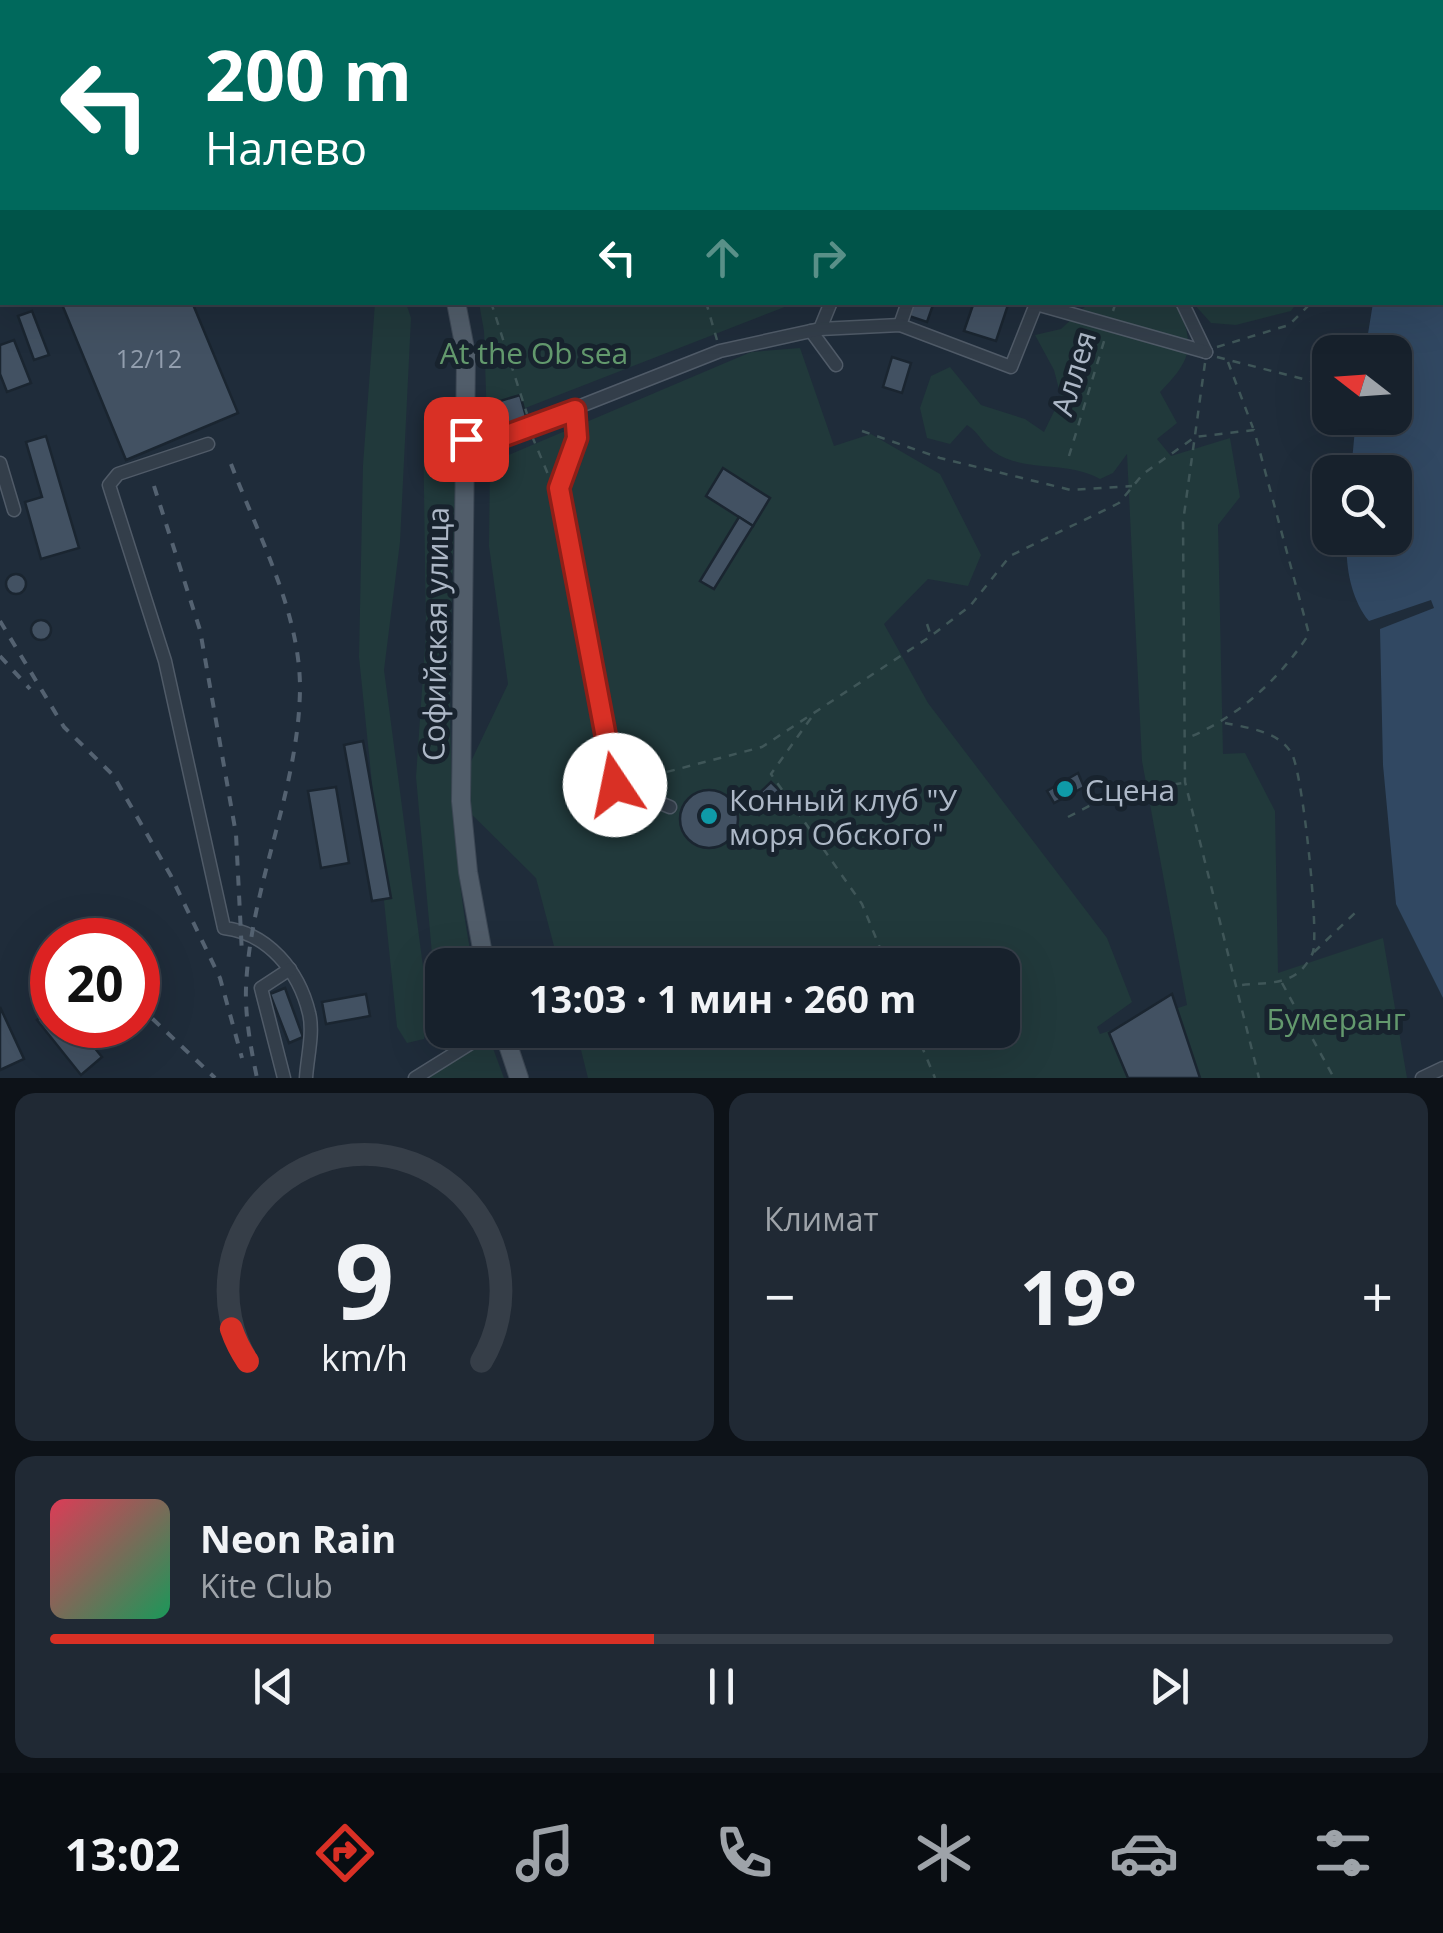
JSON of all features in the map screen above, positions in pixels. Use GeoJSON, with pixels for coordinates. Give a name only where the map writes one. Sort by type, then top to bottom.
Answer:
{"type":"FeatureCollection","features":[{"type":"Feature","properties":{"kind":"main road","name":"Софийская улица"},"geometry":{"type":"LineString","coordinates":[[457,305],[466,354],[461,801],[468,872],[482,948]]}},
{"type":"Feature","properties":{"kind":"main road"},"geometry":{"type":"LineString","coordinates":[[510,1048],[519,1078]]}},
{"type":"Feature","properties":{"kind":"lane"},"geometry":{"type":"LineString","coordinates":[[816,330],[829,305]]}},
{"type":"Feature","properties":{"kind":"lane"},"geometry":{"type":"LineString","coordinates":[[900,325],[907,305]]}},
{"type":"Feature","properties":{"kind":"lane"},"geometry":{"type":"LineString","coordinates":[[466,439],[496,439],[720,351],[816,330],[900,325],[1011,367],[1036,305]]}},
{"type":"Feature","properties":{"kind":"lane"},"geometry":{"type":"LineString","coordinates":[[1040,305],[1206,352]]}},
{"type":"Feature","properties":{"kind":"lane"},"geometry":{"type":"LineString","coordinates":[[1183,305],[1206,352]]}},
{"type":"Feature","properties":{"kind":"lane"},"geometry":{"type":"LineString","coordinates":[[816,330],[836,365]]}},
{"type":"Feature","properties":{"kind":"lane"},"geometry":{"type":"LineString","coordinates":[[575,410],[577,438],[559,488],[615,785],[670,807]]}},
{"type":"Feature","properties":{"kind":"lane"},"geometry":{"type":"LineString","coordinates":[[208,444],[118,474],[109,486],[165,662],[224,928],[253,932],[290,969],[310,1016],[306,1078]]}},
{"type":"Feature","properties":{"kind":"lane"},"geometry":{"type":"LineString","coordinates":[[0,463],[14,510]]}},
{"type":"Feature","properties":{"kind":"lane"},"geometry":{"type":"LineString","coordinates":[[284,1078],[261,988],[290,969]]}},
{"type":"Feature","properties":{"kind":"lane"},"geometry":{"type":"LineString","coordinates":[[415,1078],[463,1048]]}},
{"type":"Feature","properties":{"kind":"lane"},"geometry":{"type":"LineString","coordinates":[[1422,1078],[1443,1068]]}},
{"type":"Feature","properties":{"kind":"path"},"geometry":{"type":"LineString","coordinates":[[492,305],[512,374],[523,390],[544,474],[559,488]]}},
{"type":"Feature","properties":{"kind":"path"},"geometry":{"type":"LineString","coordinates":[[707,305],[720,351]]}},
{"type":"Feature","properties":{"kind":"path","name":"Аллея"},"geometry":{"type":"LineString","coordinates":[[1069,456],[1115,305]]}},
{"type":"Feature","properties":{"kind":"path"},"geometry":{"type":"LineString","coordinates":[[1206,352],[1244,335],[1289,325],[1309,305]]}},
{"type":"Feature","properties":{"kind":"path"},"geometry":{"type":"LineString","coordinates":[[1206,352],[1228,362],[1312,381]]}},
{"type":"Feature","properties":{"kind":"path"},"geometry":{"type":"LineString","coordinates":[[1206,352],[1183,522],[1186,782],[1259,1078]]}},
{"type":"Feature","properties":{"kind":"path"},"geometry":{"type":"LineString","coordinates":[[1185,739],[1224,723],[1289,665],[1309,634],[1254,430],[1228,362]]}},
{"type":"Feature","properties":{"kind":"path"},"geometry":{"type":"LineString","coordinates":[[615,785],[762,747],[970,606],[1010,556],[1119,502],[1133,486],[1195,437],[1254,430]]}},
{"type":"Feature","properties":{"kind":"path"},"geometry":{"type":"LineString","coordinates":[[862,431],[940,458],[1070,490],[1133,486]]}},
{"type":"Feature","properties":{"kind":"path"},"geometry":{"type":"LineString","coordinates":[[927,624],[930,636]]}},
{"type":"Feature","properties":{"kind":"path"},"geometry":{"type":"LineString","coordinates":[[814,713],[771,774],[862,904],[881,948]]}},
{"type":"Feature","properties":{"kind":"path"},"geometry":{"type":"LineString","coordinates":[[1224,723],[1264,731],[1291,751],[1302,784],[1313,953]]}},
{"type":"Feature","properties":{"kind":"path"},"geometry":{"type":"LineString","coordinates":[[1068,817],[1116,792],[1186,782]]}},
{"type":"Feature","properties":{"kind":"path"},"geometry":{"type":"LineString","coordinates":[[1239,985],[1280,980],[1301,970],[1313,953],[1355,914]]}},
{"type":"Feature","properties":{"kind":"path"},"geometry":{"type":"LineString","coordinates":[[1280,980],[1334,1078]]}},
{"type":"Feature","properties":{"kind":"path"},"geometry":{"type":"LineString","coordinates":[[923,1048],[936,1078]]}},
{"type":"Feature","properties":{"kind":"green space"},"geometry":{"type":"Polygon","coordinates":[[[375,305],[407,305],[411,318],[400,542],[384,670],[425,982],[424,1039],[407,1043],[397,1027],[359,657],[363,465],[375,305]]]}},
{"type":"Feature","properties":{"kind":"green space","name":"At the Ob sea"},"geometry":{"type":"Polygon","coordinates":[[[479,305],[790,305],[487,423],[479,305]]]}},
{"type":"Feature","properties":{"kind":"green space","name":"Бумеранг"},"geometry":{"type":"Polygon","coordinates":[[[1087,305],[1177,305],[1186,330],[1188,351],[1179,370],[1160,392],[1177,423],[1157,439],[1171,456],[1230,438],[1240,497],[1218,525],[1223,754],[1245,753],[1275,811],[1278,973],[1383,938],[1407,1078],[588,1078],[580,1048],[1020,1048],[1020,948],[555,948],[536,878],[454,797],[508,684],[489,546],[490,463],[751,352],[800,348],[834,446],[871,434],[940,474],[981,555],[968,586],[928,579],[884,624],[928,703],[1107,938],[1132,1002],[1097,1027],[1100,1034],[1187,1005],[1142,761],[1127,454],[1113,473],[1100,479],[1074,470],[1019,462],[994,452],[967,425],[950,444],[927,438],[920,408],[931,376],[950,367],[981,405],[1025,419],[1044,432],[1061,397],[1054,370],[1035,335],[1061,329],[1087,305]]]}},
{"type":"Feature","properties":{"kind":"green space"},"geometry":{"type":"Polygon","coordinates":[[[1195,305],[1296,305],[1291,311],[1236,325],[1211,323],[1195,305]]]}},
{"type":"Feature","properties":{"kind":"green space"},"geometry":{"type":"Polygon","coordinates":[[[423,420],[456,454],[450,710],[455,838],[470,948],[431,948],[416,777],[426,632],[423,420]]]}},
{"type":"Feature","properties":{"kind":"green space"},"geometry":{"type":"Polygon","coordinates":[[[454,1048],[493,1048],[504,1078],[411,1078],[454,1048]]]}},
{"type":"Feature","properties":{"kind":"water"},"geometry":{"type":"Polygon","coordinates":[[[1373,305],[1443,305],[1443,998],[1396,904],[1383,765],[1380,629],[1434,608],[1431,600],[1369,621],[1348,571],[1347,555],[1412,555],[1412,455],[1353,455],[1354,435],[1412,435],[1412,335],[1368,335],[1373,305]]]}},
{"type":"Feature","properties":{"kind":"building"},"geometry":{"type":"Polygon","coordinates":[[[62,305],[193,305],[238,413],[126,460],[62,305]]]}},
{"type":"Feature","properties":{"kind":"building"},"geometry":{"type":"Polygon","coordinates":[[[913,305],[933,305],[927,322],[909,316],[913,305]]]}},
{"type":"Feature","properties":{"kind":"building"},"geometry":{"type":"Polygon","coordinates":[[[973,305],[1008,305],[996,341],[964,331],[973,305]]]}},
{"type":"Feature","properties":{"kind":"building"},"geometry":{"type":"Polygon","coordinates":[[[32,311],[49,355],[34,360],[18,316],[32,311]]]}},
{"type":"Feature","properties":{"kind":"building"},"geometry":{"type":"Polygon","coordinates":[[[14,340],[31,383],[7,392],[0,374],[0,345],[14,340]]]}},
{"type":"Feature","properties":{"kind":"building"},"geometry":{"type":"Polygon","coordinates":[[[892,357],[911,363],[902,393],[883,387],[892,357]]]}},
{"type":"Feature","properties":{"kind":"building"},"geometry":{"type":"Polygon","coordinates":[[[520,395],[527,420],[507,426],[500,401],[520,395]]]}},
{"type":"Feature","properties":{"kind":"building"},"geometry":{"type":"Polygon","coordinates":[[[46,436],[79,548],[41,559],[25,502],[42,497],[26,442],[46,436]]]}},
{"type":"Feature","properties":{"kind":"building"},"geometry":{"type":"Polygon","coordinates":[[[723,468],[770,498],[753,526],[706,496],[723,468]]]}},
{"type":"Feature","properties":{"kind":"building"},"geometry":{"type":"Polygon","coordinates":[[[739,517],[753,526],[714,589],[700,581],[739,517]]]}},
{"type":"Feature","properties":{"kind":"building"},"geometry":{"type":"Polygon","coordinates":[[[12,574],[20,574],[26,584],[20,594],[12,594],[6,588],[6,580],[12,574]]]}},
{"type":"Feature","properties":{"kind":"building"},"geometry":{"type":"Polygon","coordinates":[[[37,620],[45,620],[51,630],[45,640],[37,640],[31,634],[31,626],[37,620]]]}},
{"type":"Feature","properties":{"kind":"building"},"geometry":{"type":"Polygon","coordinates":[[[363,741],[391,898],[372,901],[344,745],[363,741]]]}},
{"type":"Feature","properties":{"kind":"building","name":"Сцена"},"geometry":{"type":"Polygon","coordinates":[[[1078,773],[1084,787],[1054,803],[1047,791],[1078,773]]]}},
{"type":"Feature","properties":{"kind":"building"},"geometry":{"type":"Polygon","coordinates":[[[771,782],[782,793],[759,815],[748,804],[771,782]]]}},
{"type":"Feature","properties":{"kind":"building"},"geometry":{"type":"Polygon","coordinates":[[[336,787],[349,863],[321,868],[308,791],[336,787]]]}},
{"type":"Feature","properties":{"kind":"building","name":"Конный клуб \"У моря Обского\""},"geometry":{"type":"Polygon","coordinates":[[[709,790],[730,798],[738,819],[730,840],[709,848],[688,840],[680,819],[688,798],[709,790]]]}},
{"type":"Feature","properties":{"kind":"building"},"geometry":{"type":"Polygon","coordinates":[[[285,988],[303,1037],[289,1043],[270,994],[285,988]]]}},
{"type":"Feature","properties":{"kind":"building"},"geometry":{"type":"Polygon","coordinates":[[[366,994],[370,1016],[326,1024],[322,1002],[366,994]]]}},
{"type":"Feature","properties":{"kind":"building"},"geometry":{"type":"Polygon","coordinates":[[[1172,994],[1200,1078],[1128,1078],[1109,1033],[1172,994]]]}},
{"type":"Feature","properties":{"kind":"building"},"geometry":{"type":"Polygon","coordinates":[[[0,1007],[24,1059],[0,1070],[0,1007]]]}},
{"type":"Feature","properties":{"kind":"building"},"geometry":{"type":"Polygon","coordinates":[[[59,1048],[95,1048],[102,1057],[81,1075],[59,1048]]]}},
{"type":"Feature","properties":{"kind":"railway"},"geometry":{"type":"LineString","coordinates":[[231,464],[285,602],[298,659],[300,688],[292,764],[249,950],[246,1010],[257,1078]]}},
{"type":"Feature","properties":{"kind":"railway"},"geometry":{"type":"LineString","coordinates":[[154,486],[200,630],[236,834],[242,954]]}},
{"type":"Feature","properties":{"kind":"railway"},"geometry":{"type":"LineString","coordinates":[[0,621],[64,727],[113,775],[171,876],[220,978],[242,1058]]}},
{"type":"Feature","properties":{"kind":"railway"},"geometry":{"type":"LineString","coordinates":[[0,656],[30,689]]}},
{"type":"Feature","properties":{"kind":"railway"},"geometry":{"type":"LineString","coordinates":[[160,1026],[215,1078]]}},
{"type":"Feature","properties":{"kind":"place","name":"Сцена"},"geometry":{"type":"Point","coordinates":[1065,789]}},
{"type":"Feature","properties":{"kind":"place","name":"Конный клуб \"У моря Обского\""},"geometry":{"type":"Point","coordinates":[709,816]}},
{"type":"Feature","properties":{"kind":"route"},"geometry":{"type":"LineString","coordinates":[[466,439],[496,439],[575,410],[577,438],[559,488],[615,785]]}}]}
